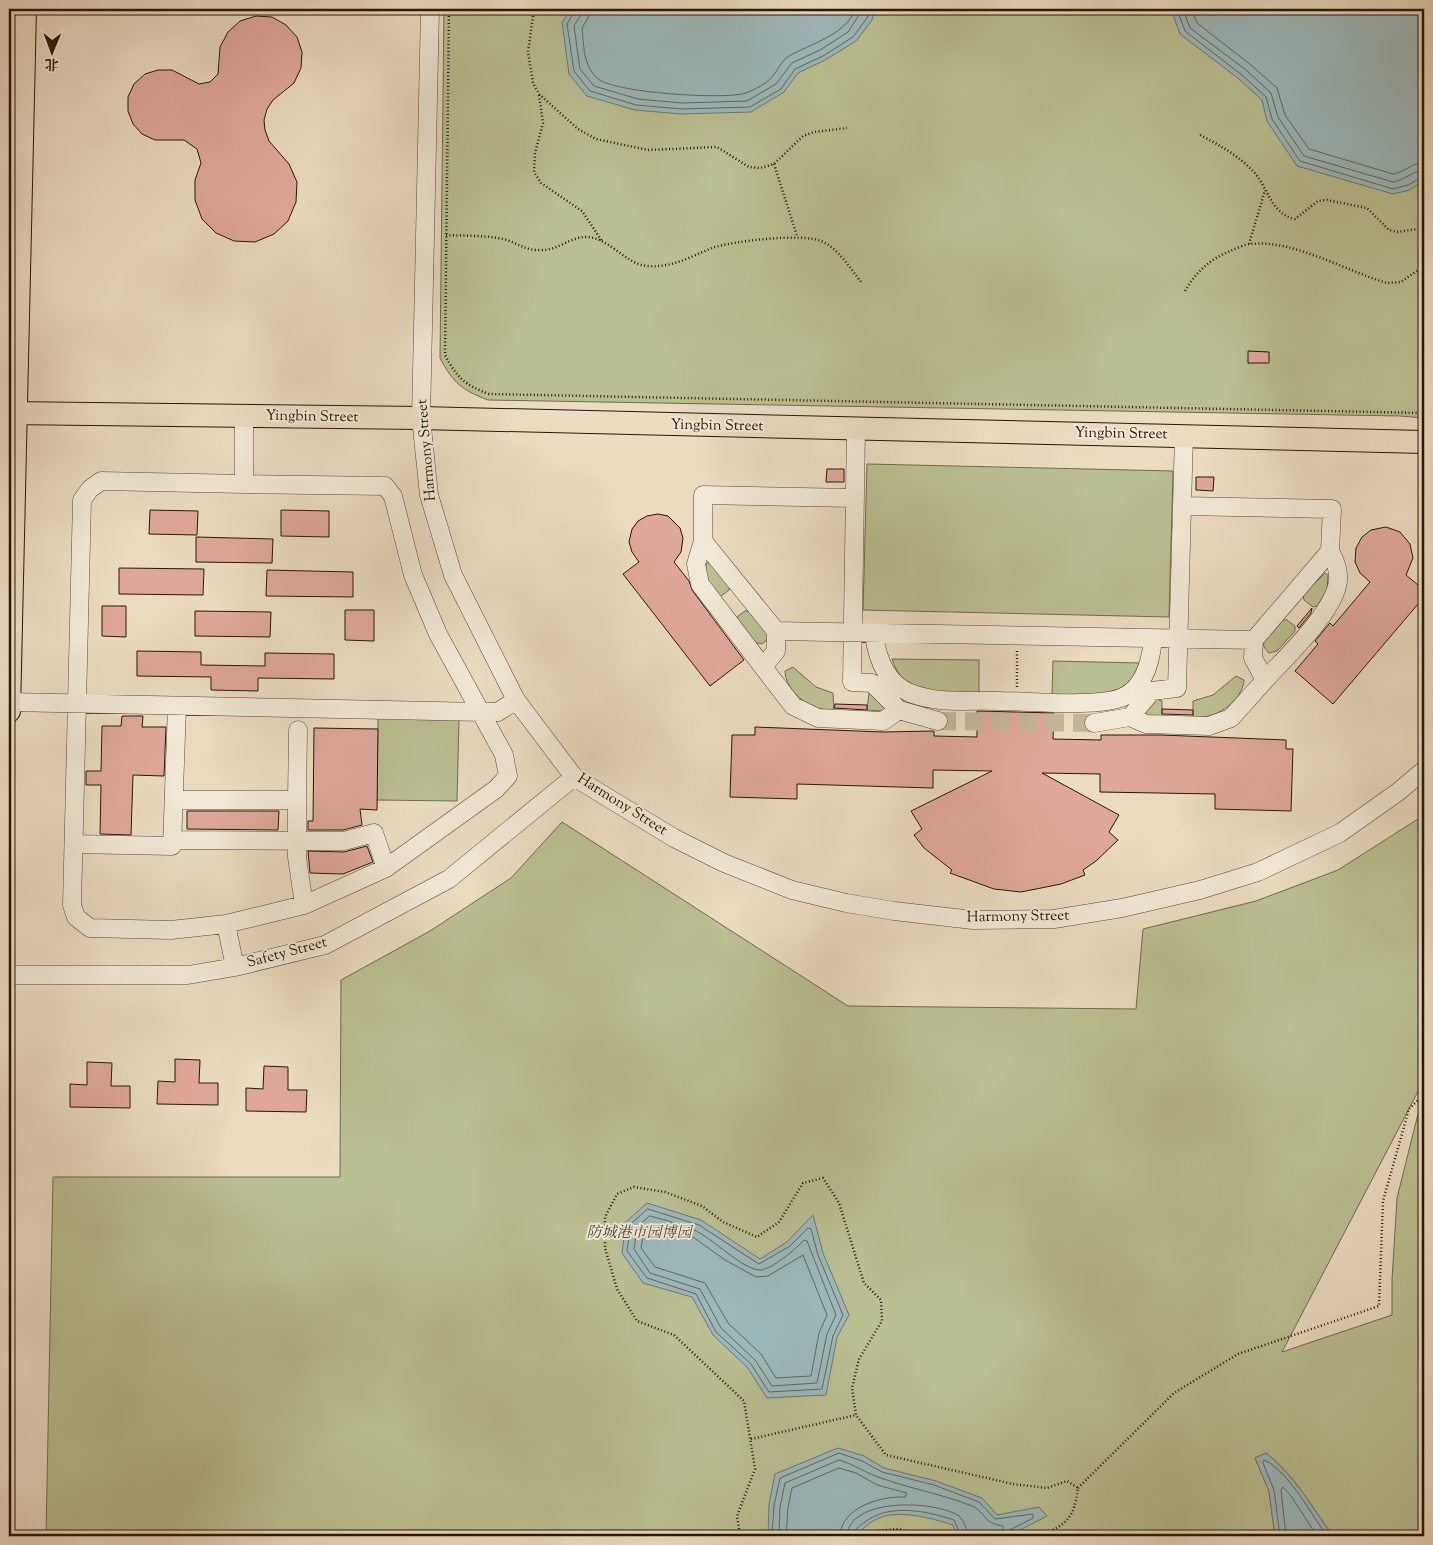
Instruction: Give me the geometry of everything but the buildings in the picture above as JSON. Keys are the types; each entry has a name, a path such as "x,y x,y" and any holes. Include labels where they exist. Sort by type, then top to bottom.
{"main road":[{"path":"9,711 15,145 19,17"},
{"name":"Yingbin Street","path":"12,413 421,418 1424,442"}],"street":[{"name":"Harmony Street","path":"430,9 421,418 429,496 453,575 516,700 574,777 674,838 724,863 792,890 846,903 894,911 982,920 1054,919 1122,908 1200,890 1258,872 1340,833 1398,792 1424,770"},
{"path":"244,416 244,484"},
{"path":"856,429 852,682 872,684 899,710 938,721"},
{"path":"1130,717 1152,692 1177,688 1184,435"},
{"path":"101,481 244,484 385,486 393,496 413,575 438,634 483,712 504,755 508,776 496,789 386,868 304,904 226,924 171,930 90,928 76,917 72,904 82,500 90,489 101,481"},
{"path":"854,498 703,495 703,541 696,564 700,584 793,706 818,718 883,721 899,710"},
{"path":"1094,723 1130,717 1146,724 1208,726 1231,718 1328,610 1338,582 1337,566 1330,551 1332,509 1182,506"},
{"path":"703,541 776,631 776,651 763,666"},
{"path":"1265,680 1253,658 1254,640 1330,551"},
{"path":"776,631 1017,636 1152,647 1178,639 1254,640"},
{"path":"874,634 876,653 888,677 909,692 939,700 1094,702 1122,697 1136,687 1152,647"},
{"path":"9,702 77,705 498,712 516,700"},
{"path":"74,844 172,846 177,707"},
{"path":"298,730 297,857 304,904"},
{"name":"Safety Street","path":"9,976 188,975 235,967 325,945 449,879 574,777"},
{"path":"174,800 297,800"},
{"path":"172,840 344,841 374,833 386,868"},
{"path":"226,924 235,967"}],"path":[{"path":"449,9 444,356 454,373 470,387 489,394 1424,413"},
{"path":"534,9 528,52 533,83 539,94 578,130 596,139 648,150 717,147 749,167 760,168 774,164 803,136 814,132 847,128"},
{"path":"539,94 543,123 535,152 534,172 541,183 582,211 602,242"},
{"path":"1200,135 1234,154 1253,170 1266,189 1276,209 1286,217 1295,219 1318,201 1327,200 1367,208 1389,230 1397,232 1424,228"},
{"path":"774,164 797,237"},
{"path":"1250,244 1266,189"},
{"path":"446,235 485,236 506,240 525,250 545,250 586,237 602,242 623,256 645,266 670,266 714,248 797,237 821,241 842,257 861,282"},
{"path":"1185,291 1195,275 1211,260 1250,244 1273,243 1290,247 1386,283 1401,282 1424,266"},
{"path":"1016,701 1017,636"},
{"path":"1040,1536 1064,1525 1076,1507 1078,1488 1174,1393 1238,1354 1379,1306 1383,1200 1409,1109 1424,1094"},
{"path":"740,1536 737,1516 755,1469 744,1401 674,1335 637,1321 617,1289 604,1248 605,1217 617,1194 634,1187 665,1192 702,1206 723,1222 757,1237 780,1222 803,1183 823,1178 839,1203 864,1283 881,1300 882,1321 858,1359 852,1388 856,1415 886,1455 1013,1484 1047,1488 1067,1480 1078,1488"},
{"path":"751,1439 856,1415"},
{"path":"870,1536 875,1532 898,1529 928,1536"}],"green space":[{"path":"444,9 1424,9 1424,418 1400,416 488,400 459,385 449,374 440,358"},
{"path":"867,464 1173,471 1169,617 863,610"},
{"path":"710,562 730,585 729,590 720,597 706,579 706,564"},
{"path":"1325,573 1328,575 1327,590 1317,606 1313,607 1304,600 1303,595"},
{"path":"745,611 753,611 768,630 768,639 762,644 754,642 737,621 738,616"},
{"path":"1280,620 1287,620 1295,626 1295,631 1277,651 1269,653 1264,647 1263,639"},
{"path":"892,659 979,660 979,693 939,693 916,688 906,682 898,672"},
{"path":"1053,661 1140,663 1133,676 1125,685 1115,691 1091,696 1078,696 1052,695"},
{"path":"793,667 816,687 833,693 834,709 826,710 810,705 795,694 786,679 785,671"},
{"path":"1236,676 1244,680 1242,688 1233,702 1218,713 1201,717 1193,716 1193,701 1213,695"},
{"path":"869,693 874,693 885,709 882,711 867,710"},
{"path":"1156,699 1162,701 1162,716 1147,717 1144,714 1145,710"},
{"path":"378,718 459,719 457,801 377,800"},
{"name":"防城港市园博园","path":"1421,817 1424,819 1424,1080 1282,1352 1392,1315 1397,1198 1418,1114 1424,1109 1424,1536 1328,1536 1328,1529 1300,1488 1266,1453 1255,1458 1269,1491 1275,1536 46,1536 53,1177 340,1177 341,980 430,931 511,878 562,822 848,1006 1136,1009 1143,929 1256,901 1338,870"}],"water":[{"path":"572,9 875,9 872,20 856,41 825,60 798,73 784,92 751,112 681,114 635,110 587,96 569,74 562,22"},
{"path":"1171,9 1424,9 1423,181 1410,190 1393,194 1297,166 1267,121 1262,100 1239,79 1180,34"},
{"path":"647,1203 701,1220 760,1259 787,1242 813,1215 823,1253 849,1315 837,1337 826,1395 767,1398 747,1367 713,1335 692,1297 643,1283 622,1253 626,1222"},
{"path":"838,1448 864,1456 884,1468 936,1481 982,1498 997,1515 1039,1507 1047,1516 1009,1536 957,1536 953,1525 924,1517 903,1514 883,1516 859,1532 858,1536 768,1536 769,1505 775,1474"},
{"path":"1266,1453 1300,1488 1328,1529 1328,1536 1275,1536 1269,1491 1255,1458"}],"tunnel":[{"path":"938,721 1094,723"}]}
